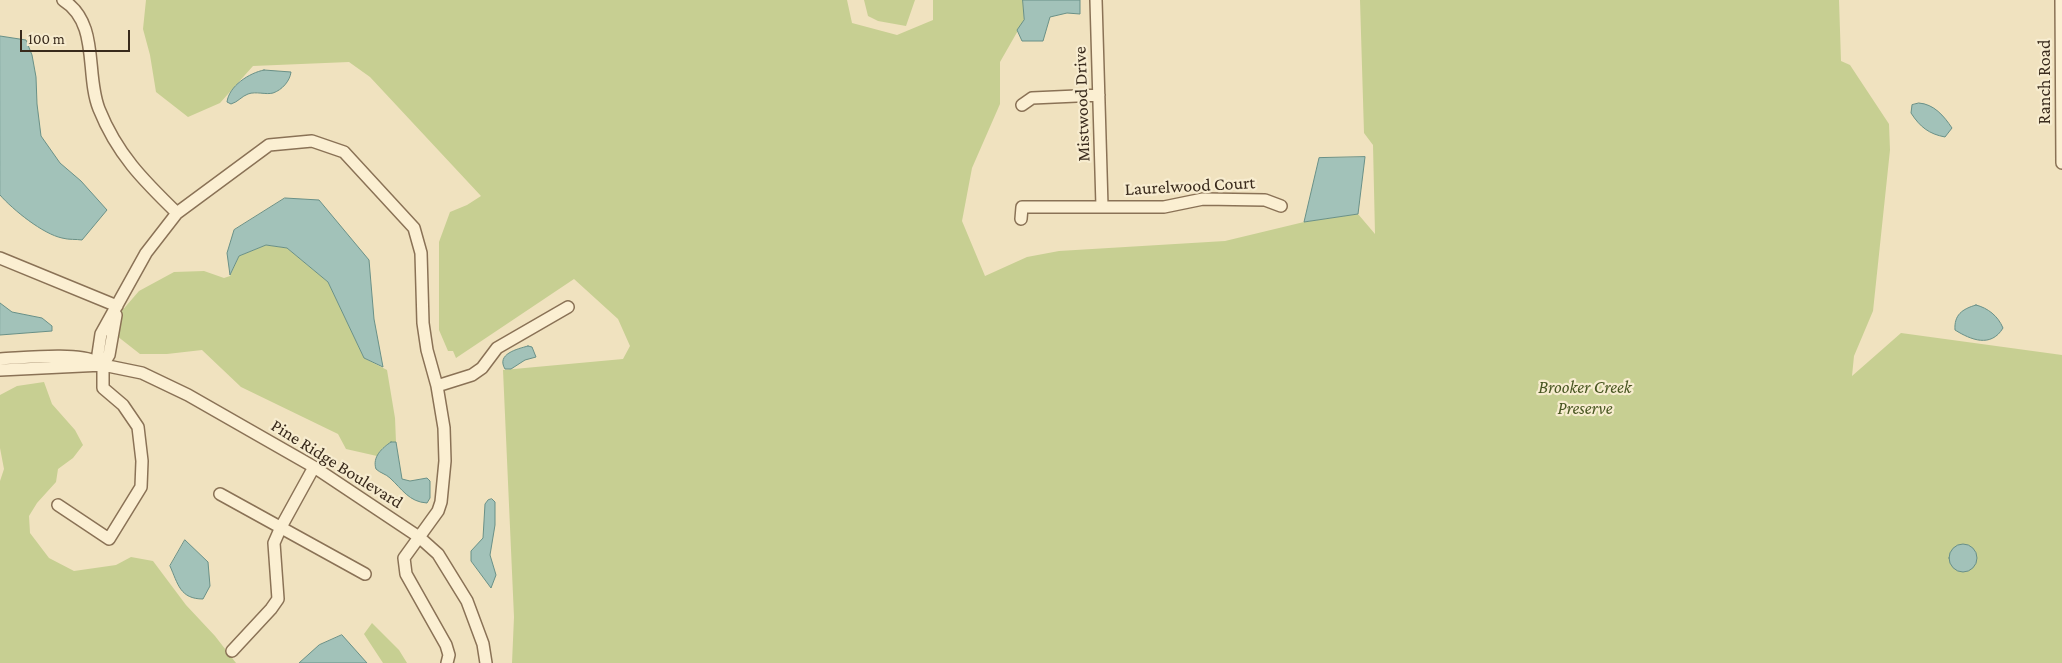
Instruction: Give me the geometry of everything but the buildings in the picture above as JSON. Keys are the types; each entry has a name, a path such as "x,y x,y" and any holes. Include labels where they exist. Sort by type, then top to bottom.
{"street":[{"path":"63,0 72,5 83,21 89,44 92,78 98,108 116,144 141,178 177,213"},
{"name":"Mistwood Drive","path":"1096,0 1102,206"},
{"name":"Ranch Road","path":"2061,0 2062,163"},
{"path":"1022,105 1032,98 1099,95"},
{"path":"58,505 109,539 141,487 142,461 138,426 123,405 103,388 103,365 98,354 101,334 146,253 177,213 269,145 312,141 344,152 414,228 420,253 423,322 427,350 437,386 444,428 444,461 441,502 438,511 404,558 406,574 446,645 449,655 447,663"},
{"name":"Laurelwood Court","path":"1021,219 1022,207 1164,207 1204,199 1265,200 1281,206"},
{"path":"0,258 117,306"},
{"path":"437,386 472,375 482,368 497,348 568,306"},
{"name":"Pine Ridge Boulevard","path":"0,358 76,357 92,359 103,365"},
{"name":"Pine Ridge Boulevard","path":"0,370 103,365 142,373 188,395 314,467 419,537 438,554 467,601 483,644 486,663"},
{"path":"232,650 278,599 274,543 314,467"},
{"path":"220,494 365,574"}],"green space":[{"name":"Brooker Creek Preserve","path":"146,0 847,0 852,23 897,35 933,20 933,0 1023,0 1024,20 1000,62 1000,104 972,168 962,221 985,276 1027,257 1059,251 1225,241 1304,222 1358,214 1375,234 1373,145 1364,133 1360,0 1839,0 1841,61 1850,65 1889,124 1890,150 1873,311 1854,356 1852,376 1901,333 2062,355 2062,663 512,663 514,617 503,370 623,359 630,346 618,319 574,279 456,358 453,351 448,351 439,330 439,242 450,212 467,205 481,196 370,77 349,62 253,66 220,103 188,117 156,92 150,55 143,29"},
{"path":"864,0 915,0 906,26 878,21 868,16"},
{"path":"266,245 287,248 328,282 364,358 387,370 395,418 396,442 385,446 377,456 346,449 338,434 241,387 202,350 167,354 140,354 117,336 120,313 139,291 174,272 204,271 224,278 230,276 239,256"},
{"path":"44,382 52,404 75,430 83,445 73,458 58,469 56,482 37,503 29,516 30,533 49,558 74,571 116,565 131,557 153,561 186,605 215,636 236,663 0,663 0,481 4,469 0,448 0,395 17,386"},
{"path":"372,623 399,650 407,663 383,663 364,634"}],"water":[{"path":"1023,0 1080,0 1080,14 1067,13 1050,17 1043,41 1022,41 1017,30 1024,20"},
{"path":"0,36 26,40 32,55 36,77 41,136 60,163 81,181 107,210 82,240 65,239 46,232 20,214 0,195"},
{"path":"264,70 291,72 287,82 276,92 251,93 231,104 227,102 232,91 241,81 252,74"},
{"path":"1919,103 1934,108 1946,119 1952,128 1945,137 1930,132 1914,118 1911,113 1912,105"},
{"path":"1365,157 1358,214 1304,222 1319,158"},
{"path":"285,198 319,200 369,260 374,319 383,367 364,358 328,282 287,248 266,245 239,256 230,275 227,253 234,230"},
{"path":"0,303 12,312 42,318 52,326 52,331 0,335"},
{"path":"1976,305 1992,313 2001,324 2003,328 1993,338 1987,340 1974,339 1955,330 1956,320 1960,313"},
{"path":"528,346 532,347 536,357 525,360 511,369 505,369 503,359 505,356"},
{"path":"391,442 396,442 402,479 410,481 427,478 430,481 430,498 427,503 411,498 376,469 375,461 377,457 381,450"},
{"path":"492,499 495,502 495,525 490,555 496,575 491,588 471,561 471,551 483,538 485,504 488,500"},
{"path":"185,540 208,562 210,586 203,599 189,596 181,589 170,566"},
{"path":"1963,544 1973,548 1977,558 1973,568 1963,572 1953,568 1949,558 1953,548"},
{"path":"342,635 367,663 299,663 319,645"}]}
